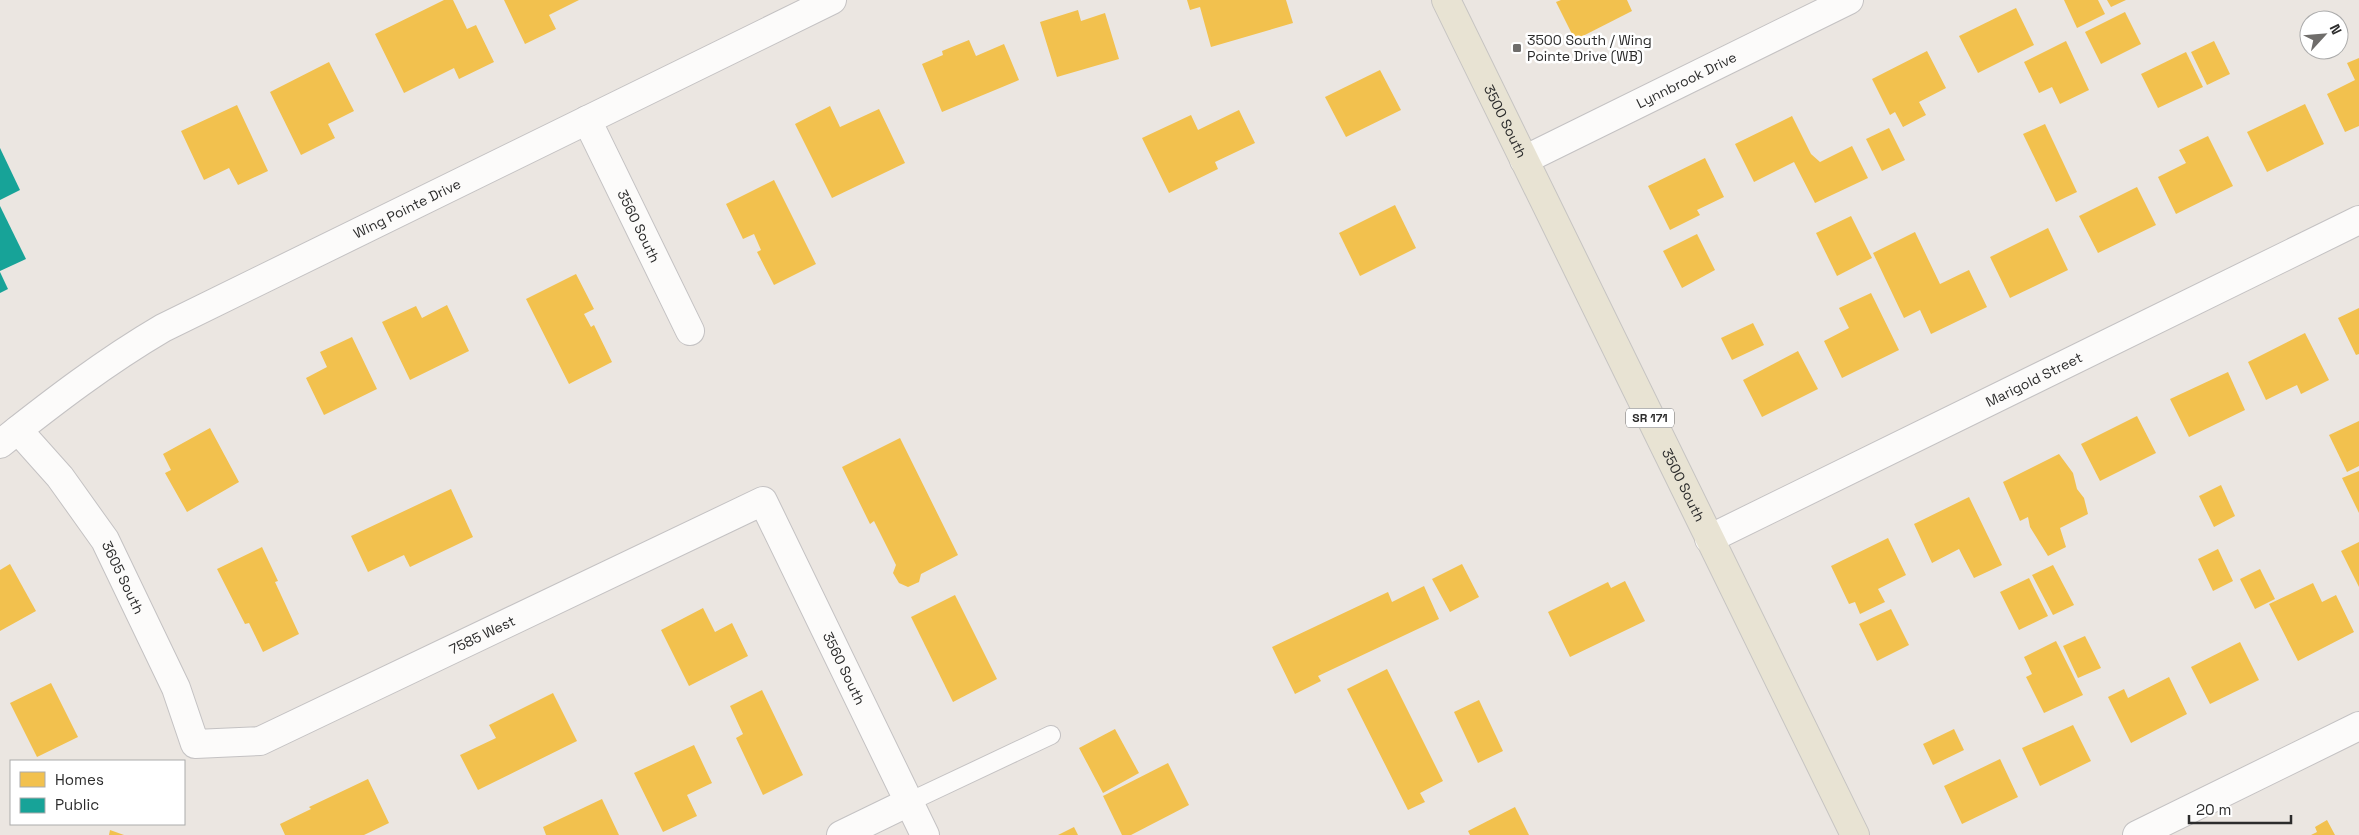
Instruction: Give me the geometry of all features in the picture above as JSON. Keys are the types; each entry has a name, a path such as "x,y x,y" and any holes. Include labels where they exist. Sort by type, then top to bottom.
{"main road":[{"name":"3500 South","path":"1446,0 1855,835"}],"street":[{"name":"Wing Pointe Drive","path":"9,437 76,384 126,350 163,328 832,0"},
{"name":"Lynnbrook Drive","path":"1524,160 1849,0"},
{"name":"3560 South","path":"587,120 690,330"},
{"name":"Marigold Street","path":"1709,539 2359,220"},
{"name":"3605 South","path":"9,437 60,477 104,540 176,688 195,744"},
{"name":"3560 South","path":"763,501 925,835"},
{"name":"7585 West","path":"195,744 260,741 763,501"},
{"path":"2137,835 2359,726"},
{"path":"841,835 909,802"}],"lane":[{"path":"909,802 1050,735"}],"building: Homes":[{"path":"444,0 453,0 467,29 476,25 494,62 459,79 454,68 404,93 375,34"},
{"path":"504,0 579,0 549,15 556,29 525,44"},
{"path":"1187,0 1286,0 1293,23 1211,47 1200,7 1190,10"},
{"path":"1561,0 1627,0 1632,11 1575,40 1556,2"},
{"path":"2064,0 2098,0 2105,14 2077,28"},
{"path":"2107,0 2126,0 2111,7"},
{"path":"2016,8 2034,45 1978,73 1959,36"},
{"path":"1078,10 1081,21 1105,13 1119,59 1057,77 1040,22"},
{"path":"2125,12 2141,44 2101,64 2085,32"},
{"path":"969,40 976,56 1004,44 1019,80 942,112 922,64 943,55 942,51"},
{"path":"2066,41 2089,90 2060,104 2052,87 2039,93 2024,62"},
{"path":"2214,41 2230,74 2207,85 2191,52"},
{"path":"1927,51 1946,88 1919,102 1926,115 1903,127 1895,112 1890,115 1872,79"},
{"path":"2186,52 2203,87 2158,108 2141,74"},
{"path":"2359,58 2359,126 2345,132 2327,94 2355,80 2347,63"},
{"path":"329,62 354,111 328,124 335,138 301,155 270,92"},
{"path":"1380,70 1401,110 1346,137 1325,97"},
{"path":"2305,104 2324,144 2267,172 2247,132"},
{"path":"237,105 268,171 238,185 229,168 204,180 181,131"},
{"path":"830,106 840,127 879,109 905,163 832,198 795,124"},
{"path":"1239,110 1255,143 1215,162 1218,169 1169,193 1142,138 1191,115 1198,130"},
{"path":"1792,116 1811,154 1820,162 1852,146 1868,178 1815,203 1794,162 1754,182 1735,144"},
{"path":"2045,124 2077,192 2056,202 2023,134"},
{"path":"1889,128 1905,160 1882,171 1866,139"},
{"path":"2208,136 2233,186 2176,214 2158,177 2186,163 2179,150"},
{"path":"1705,158 1724,197 1697,210 1700,215 1670,230 1648,186"},
{"path":"774,180 816,264 774,285 757,252 761,250 754,234 743,239 726,204"},
{"path":"2137,187 2156,225 2098,253 2079,216"},
{"path":"1395,205 1416,248 1360,276 1339,233"},
{"path":"1851,216 1872,258 1837,276 1816,233"},
{"path":"2048,228 2068,270 2010,298 1990,257"},
{"path":"1915,232 1940,284 1969,270 1987,307 1931,334 1920,310 1904,318 1873,253"},
{"path":"1697,234 1715,270 1682,288 1663,251"},
{"path":"576,274 594,309 584,314 591,327 594,325 612,362 569,384 526,299"},
{"path":"1871,293 1899,350 1842,378 1824,341 1849,328 1839,308"},
{"path":"447,305 469,351 410,380 382,322 416,306 422,318"},
{"path":"2359,308 2359,354 2356,355 2338,318"},
{"path":"1753,323 1764,345 1732,360 1721,338"},
{"path":"2305,333 2329,380 2301,394 2297,385 2266,400 2248,362"},
{"path":"352,337 377,389 324,415 306,378 327,367 320,352"},
{"path":"1798,351 1818,389 1762,417 1743,380"},
{"path":"2228,372 2245,410 2189,437 2170,399"},
{"path":"2137,416 2156,453 2100,481 2081,444"},
{"path":"2359,421 2359,466 2347,472 2329,435"},
{"path":"210,428 239,482 187,512 165,473 171,470 163,454"},
{"path":"900,438 958,555 921,574 919,582 908,587 899,583 893,573 896,565 874,521 870,524 842,467"},
{"path":"2059,454 2073,473 2077,489 2084,498 2088,514 2060,528 2066,547 2048,556 2030,527 2028,517 2020,521 2003,482"},
{"path":"2359,471 2359,513 2342,478"},
{"path":"2221,485 2235,516 2214,527 2199,496"},
{"path":"451,489 473,537 410,567 404,555 368,572 351,536"},
{"path":"1969,497 2002,565 1974,578 1959,549 1932,563 1914,524"},
{"path":"1888,538 1906,575 1878,589 1885,602 1860,614 1855,602 1849,604 1831,566"},
{"path":"2359,542 2359,587 2341,551"},
{"path":"262,547 278,581 275,582 299,634 263,652 249,623 245,624 217,569"},
{"path":"2218,549 2233,581 2213,591 2198,559"},
{"path":"10,564 36,611 0,631 0,570"},
{"path":"1462,564 1479,597 1450,612 1432,579"},
{"path":"2053,565 2074,605 2053,615 2032,575"},
{"path":"2260,569 2275,599 2255,609 2240,579"},
{"path":"2029,578 2048,616 2019,630 2000,592"},
{"path":"1625,581 1645,621 1570,657 1548,612 1608,582 1611,588"},
{"path":"2313,583 2322,602 2336,595 2354,632 2298,661 2269,604"},
{"path":"1424,586 1439,619 1318,676 1321,681 1295,694 1272,647 1388,592 1392,602"},
{"path":"955,595 997,679 953,702 911,617"},
{"path":"703,608 715,632 732,623 748,656 689,686 661,630"},
{"path":"1891,609 1909,645 1877,661 1859,624"},
{"path":"2085,636 2101,668 2078,678 2063,646"},
{"path":"2056,641 2083,695 2044,713 2026,677 2032,674 2024,657"},
{"path":"2240,642 2259,680 2210,704 2191,667"},
{"path":"1387,669 1443,781 1420,793 1425,802 1408,810 1347,689"},
{"path":"2169,677 2187,714 2131,743 2108,697 2124,689 2128,698"},
{"path":"51,683 78,737 37,757 10,703"},
{"path":"762,690 803,775 763,795 736,738 743,734 730,706"},
{"path":"553,693 577,741 478,790 460,755 496,738 489,725"},
{"path":"1479,700 1503,751 1478,763 1454,712"},
{"path":"2073,725 2091,761 2040,786 2022,748"},
{"path":"1115,729 1139,773 1103,793 1079,748"},
{"path":"1954,729 1964,750 1933,765 1923,744"},
{"path":"694,745 712,783 687,795 697,816 663,832 634,773"},
{"path":"2000,759 2018,797 1962,824 1944,786"},
{"path":"1168,763 1189,805 1131,835 1122,835 1103,796"},
{"path":"368,779 389,823 364,835 285,835 280,824 311,809 309,807"},
{"path":"602,799 619,835 546,835 543,827"},
{"path":"1515,807 1529,835 1470,835 1468,831"},
{"path":"2327,820 2335,835 2311,835 2317,832 2315,827"},
{"path":"1074,827 1078,835 1058,835"},
{"path":"110,830 124,835 109,835"}],"building: Public":[{"path":"0,148 20,190 0,200"},
{"path":"0,206 26,259 0,271"},
{"path":"0,272 8,289 0,293"}],"place":[{"name":"3500 South / Wing Pointe Drive (WB)","path":"1517,48"}]}
